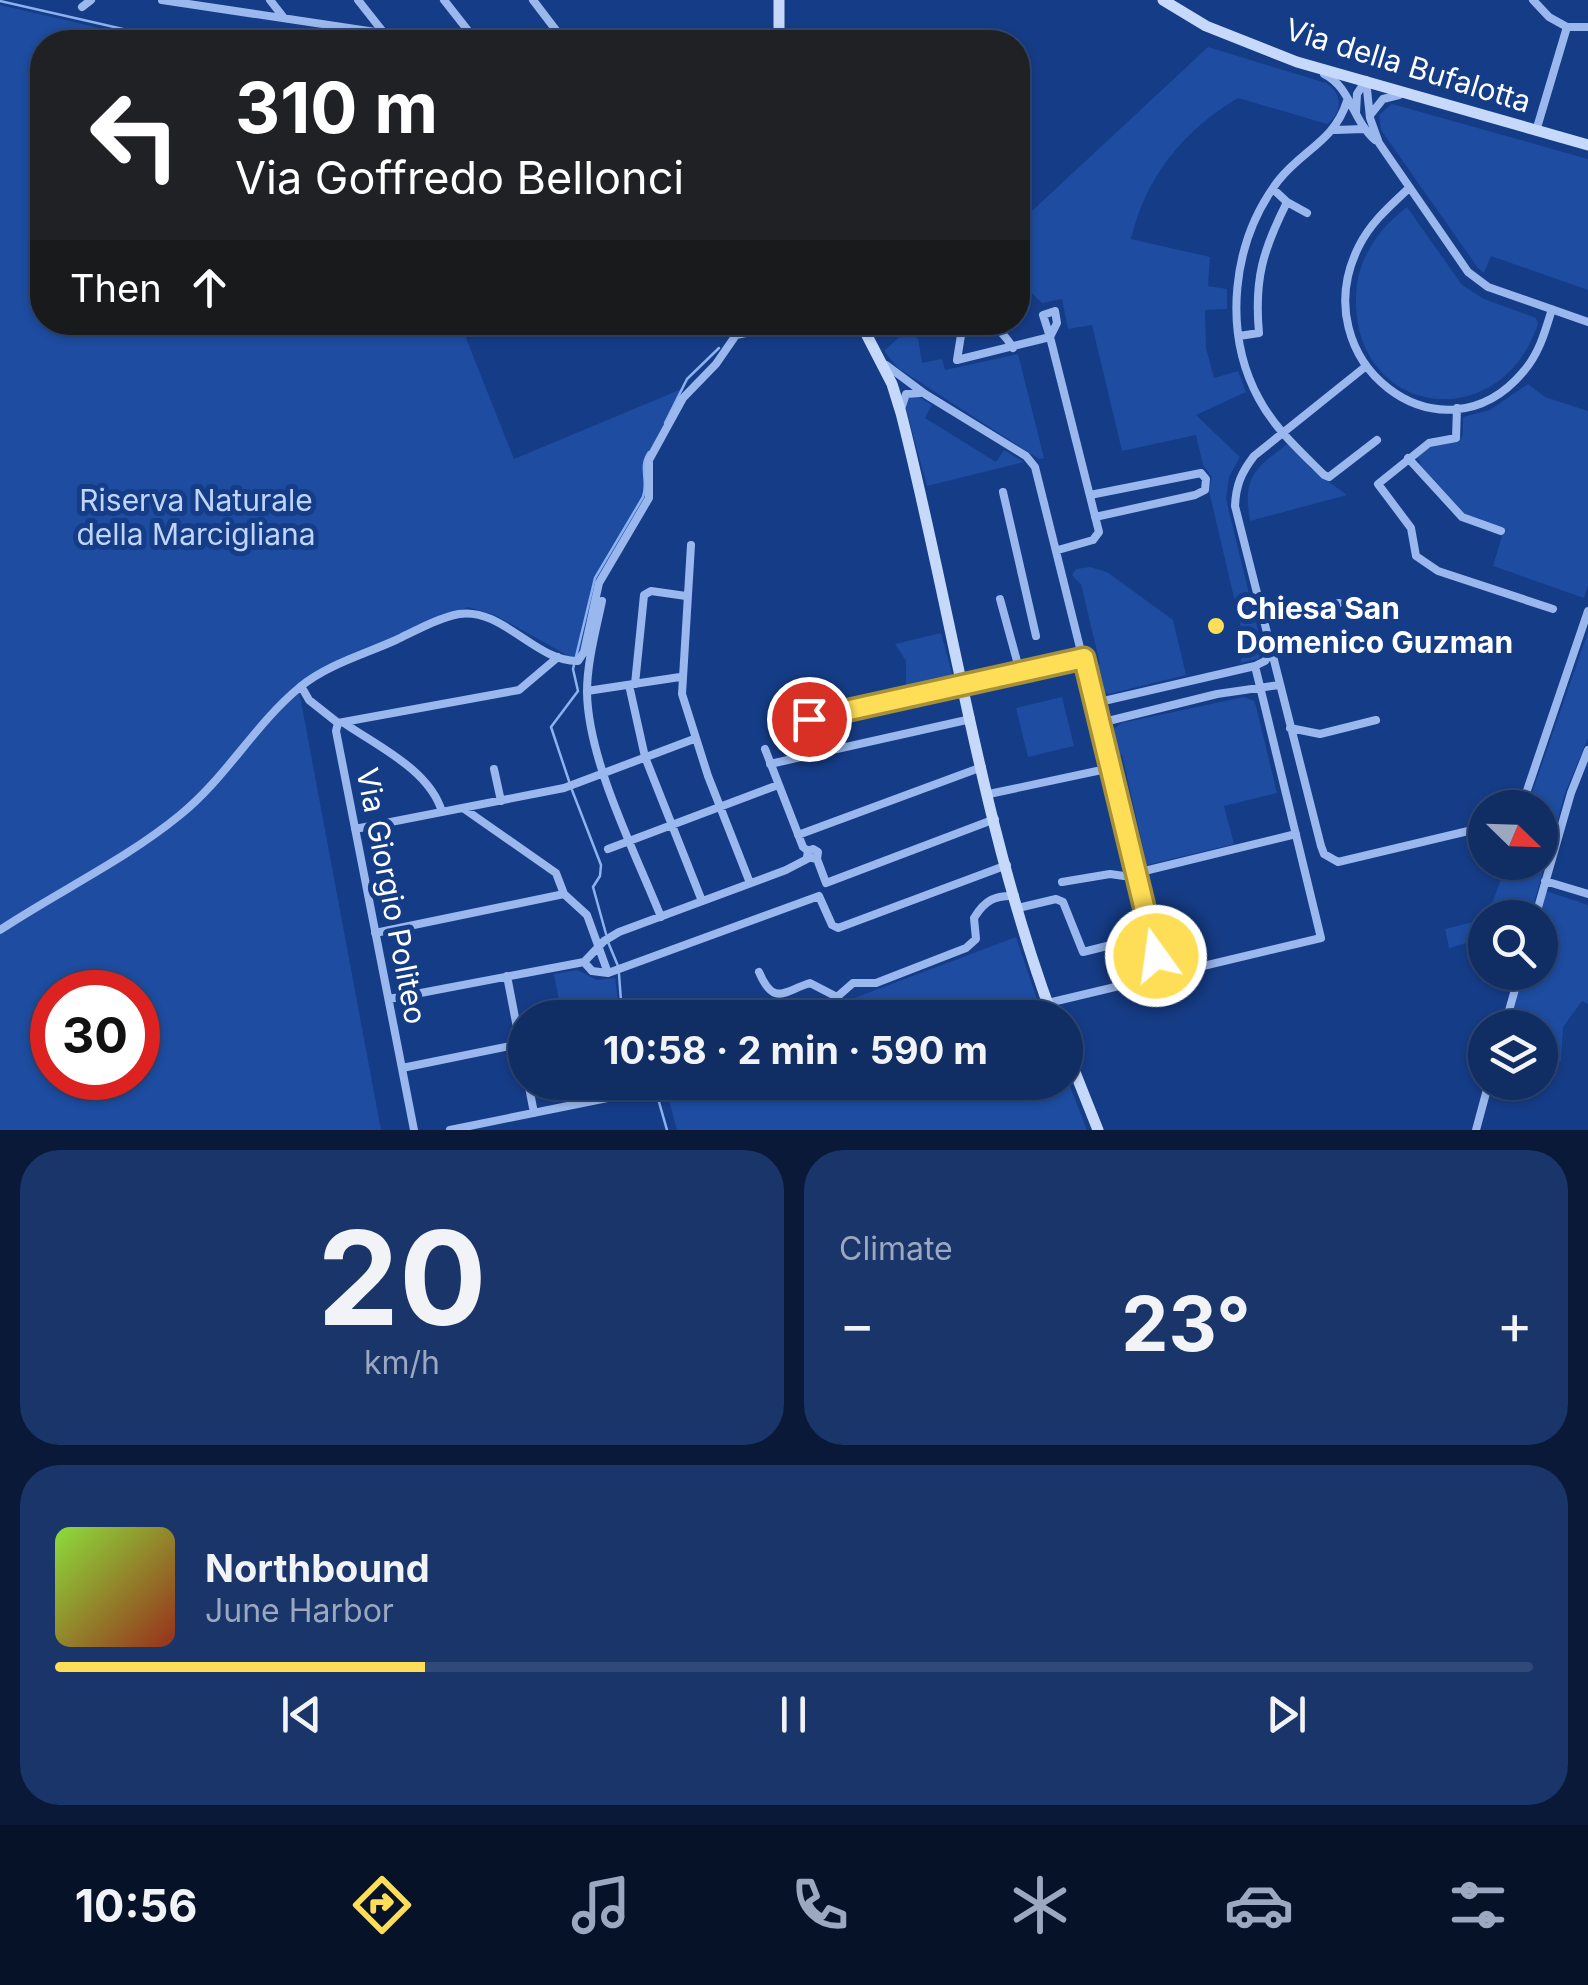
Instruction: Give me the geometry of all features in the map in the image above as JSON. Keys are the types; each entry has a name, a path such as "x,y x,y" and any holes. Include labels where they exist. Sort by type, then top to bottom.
{"street":[{"path":"82,7 91,0"},
{"path":"162,0 359,30"},
{"path":"270,0 284,18"},
{"path":"358,0 381,30"},
{"path":"444,0 468,30"},
{"path":"533,0 555,30"},
{"path":"779,0 779,30"},
{"name":"Via della Bufalotta","path":"1163,0 1206,26 1297,62 1588,145"},
{"path":"1533,0 1566,27 1588,26"},
{"path":"1536,131 1566,27"},
{"path":"1297,62 1337,81 1357,119 1476,280 1588,322"},
{"path":"1366,80 1370,118 1378,143"},
{"path":"1357,119 1356,100 1366,80"},
{"path":"1370,118 1376,106 1390,96 1434,100"},
{"path":"1347,101 1334,130 1295,162 1273,189 1253,227 1236,291 1239,336 1258,397 1282,434 1329,477 1377,440"},
{"path":"1334,130 1364,129"},
{"path":"1409,188 1371,226 1350,272 1347,325 1364,367 1381,384 1405,399 1429,407 1457,408 1490,398 1520,376 1537,352 1552,310"},
{"path":"1273,189 1307,213"},
{"path":"1239,336 1258,334 1258,275 1266,243 1287,202"},
{"path":"661,917 592,732 588,651 599,583 648,501 648,464 680,403 736,335"},
{"path":"867,335 892,384 900,413 995,819 1032,960 1047,1000"},
{"path":"960,335 958,360 1050,337 1099,532 1094,540 1058,550"},
{"path":"1006,335 1013,348"},
{"path":"879,359 924,394 1026,456 1035,467 1162,977"},
{"path":"1364,367 1254,456 1242,471 1234,506 1321,846 1330,858 1346,861 1468,831"},
{"path":"900,413 906,394 924,394"},
{"path":"1457,408 1456,438 1429,444 1378,484 1410,528 1416,556 1438,571 1553,608"},
{"path":"1408,458 1462,517 1502,530"},
{"path":"1090,496 1181,475 1200,474 1207,482 1195,496 1095,518"},
{"path":"1004,492 1036,636"},
{"path":"691,545 680,678 683,700 694,739 750,883"},
{"path":"686,596 650,590 644,595 632,684 645,758 702,901"},
{"path":"1000,599 1020,672"},
{"path":"0,930 184,813 301,686 342,664 459,614 482,617 558,657 576,662 588,651 602,601"},
{"path":"1260,609 1284,614 1339,603"},
{"path":"1527,790 1588,611"},
{"path":"1255,666 1271,652"},
{"path":"340,723 518,690 558,657"},
{"path":"809,719 1084,658"},
{"path":"1095,703 1255,666 1266,666 1276,672"},
{"path":"1057,1000 1321,938 1255,666"},
{"path":"1260,687 1276,672"},
{"path":"1210,677 1207,686 1213,696"},
{"path":"587,691 680,678"},
{"path":"1100,723 1279,685"},
{"path":"301,686 309,700 407,766 433,791 442,812"},
{"path":"1162,688 1170,695 1166,707"},
{"path":"770,764 971,718"},
{"path":"1290,728 1320,734 1376,720"},
{"name":"Via Giorgio Politeo","path":"340,723 336,731 414,1130"},
{"path":"355,829 564,788 694,739"},
{"path":"765,749 798,835 826,883"},
{"path":"1540,900 1570,793 1588,750"},
{"path":"798,835 982,767"},
{"path":"989,794 1111,768"},
{"path":"494,769 500,801"},
{"path":"608,849 778,784"},
{"path":"463,808 556,873 564,894 587,915 612,972"},
{"path":"584,962 592,971 612,972 819,896 826,883 995,819"},
{"path":"1062,882 1136,872 1296,834"},
{"path":"389,999 584,962 618,932 811,856"},
{"path":"819,896 832,924 840,928 1007,865"},
{"path":"1545,881 1588,894"},
{"path":"375,933 564,894"},
{"path":"759,972 768,988 778,994 790,994 810,983 836,996 853,983 876,983 966,948 976,939 974,918 995,896 1017,902 1063,902 1084,952 1152,935"},
{"path":"507,976 512,1000"},
{"path":"402,1068 508,1046"},
{"path":"1083,1092 1098,1130"},
{"path":"531,1100 534,1113"},
{"path":"450,1130 598,1100"},
{"path":"1476,1130 1484,1100"}],"green space":[{"name":"Riserva Naturale della Marcigliana","path":"0,5 108,30 30,30 30,335 465,335 514,459 684,388 653,449 648,492 597,581 580,653 572,658 495,615 468,607 298,685 381,1130 0,1130"},
{"path":"1208,47 1326,83 1336,92 1338,109 1327,124 1238,98 1218,111 1184,141 1157,175 1131,239 1210,257 1208,286 1227,289 1227,309 1205,310 1206,348 1214,378 1238,371 1246,392 1196,415 1240,457 1229,477 1226,499 1263,651 1258,659 1240,663 1246,649 1209,491 1212,477 1203,465 1196,435 1122,451 1092,325 1068,329 1062,299 1042,303 1030,292 1030,213"},
{"path":"1392,104 1588,159 1588,290 1491,256 1484,273 1478,268 1381,130 1379,115"},
{"path":"1407,207 1462,285 1484,299 1536,318 1538,324 1519,361 1493,385 1462,397 1431,398 1402,388 1377,367 1361,336 1356,296 1360,270 1378,235"},
{"path":"902,335 912,335 918,338 922,363 942,359 945,370 1018,354 1044,458 1039,459 898,368 884,351"},
{"path":"1528,384 1545,397 1588,411 1588,585 1584,598 1493,566 1502,536 1459,520 1415,468 1421,462 1413,455 1431,443 1459,442 1463,417 1490,410"},
{"path":"910,396 932,405 925,418 996,462 1004,450 1024,462 927,486 905,405"},
{"path":"1290,442 1311,469 1347,495 1250,521 1248,493 1254,474"},
{"path":"1090,567 1107,572 1173,620 1186,675 1109,694 1100,690 1094,666 1100,664 1081,584 1072,575 1076,569"},
{"path":"1588,632 1588,738 1558,818 1558,790 1533,790"},
{"path":"941,633 954,680 906,689 906,661 895,644"},
{"path":"1062,697 1074,746 1028,757 1016,708"},
{"path":"1244,697 1256,706 1277,793 1224,806 1234,844 1147,865 1122,755 1114,756 1110,731 1122,723"},
{"path":"1501,880 1540,880 1535,900 1493,900"},
{"path":"1546,891 1588,905 1588,1004 1582,1001 1563,1027 1558,1063 1558,1010 1513,1010 1519,990 1558,990 1558,900 1544,900"},
{"path":"1468,923 1468,943 1449,948 1445,929"},
{"path":"1016,937 1037,1000 849,1000"},
{"path":"577,970 597,980 615,978 618,1000 559,1000 554,974"},
{"path":"669,1100 1075,1100 1087,1130 677,1130"}],"waterway":[{"path":"0,1 127,30"},
{"path":"665,423 687,379 719,348"},
{"path":"569,781 551,727 578,691 573,669 595,578 643,497 644,463 649,452"},
{"path":"572,790 601,865 593,887 606,934"},
{"path":"608,942 618,966"},
{"path":"619,974 621,1000"},
{"path":"658,1100 667,1130"}],"place":[{"name":"Chiesa San Domenico Guzman","path":"1216,626"}],"route":[{"path":"809,719 1084,658 1156,956"}]}
